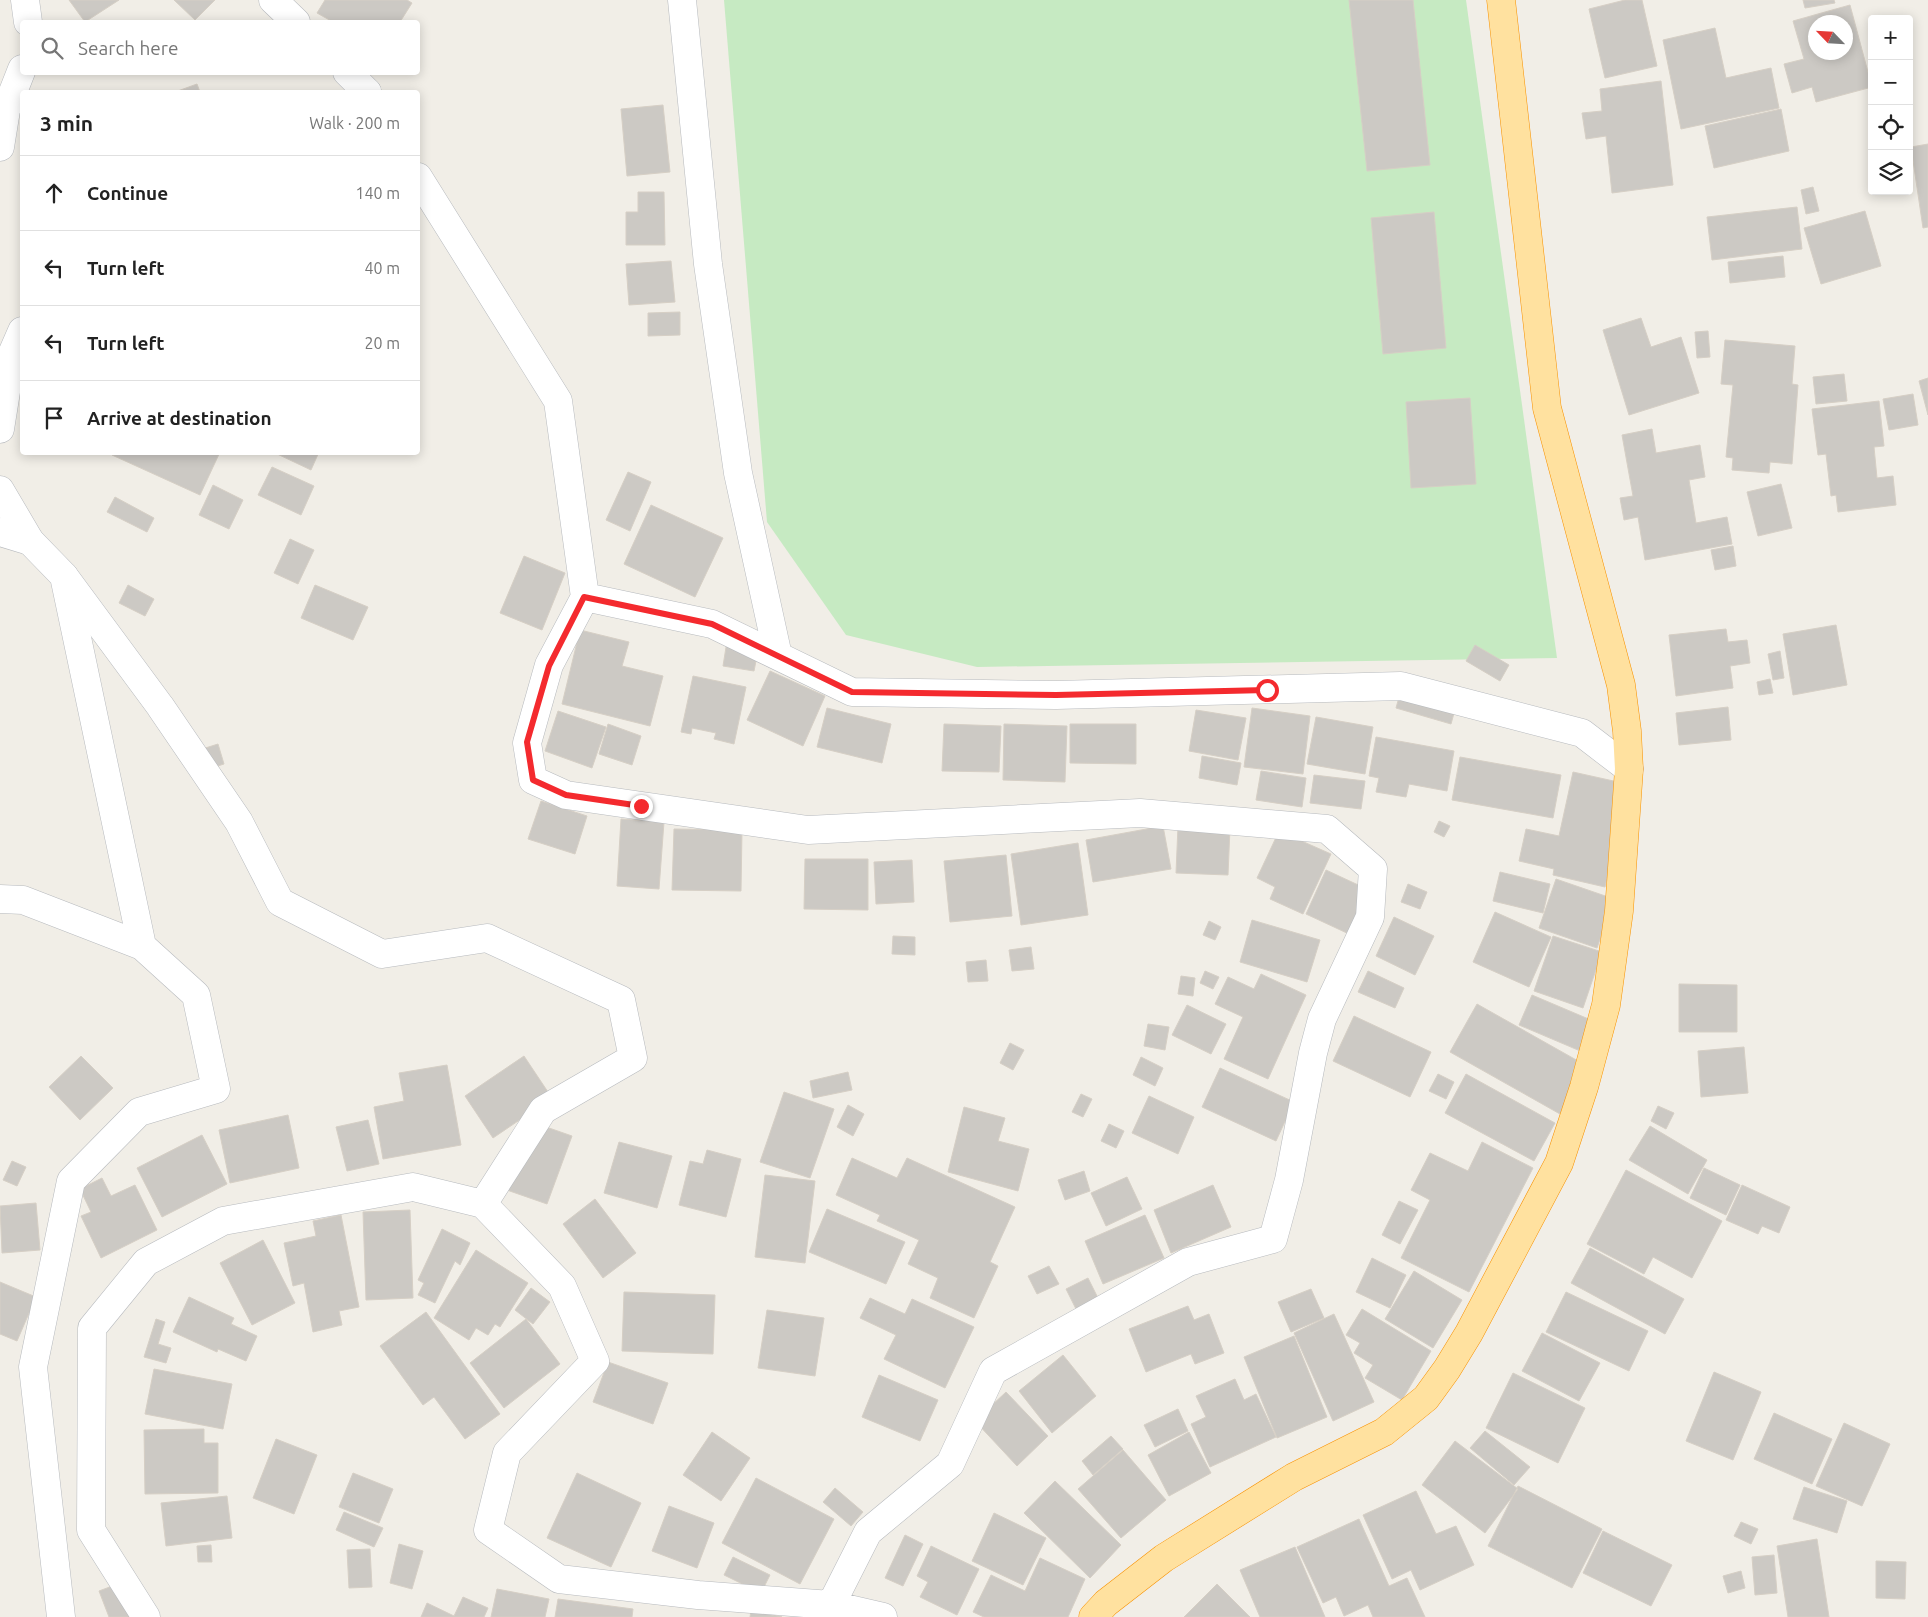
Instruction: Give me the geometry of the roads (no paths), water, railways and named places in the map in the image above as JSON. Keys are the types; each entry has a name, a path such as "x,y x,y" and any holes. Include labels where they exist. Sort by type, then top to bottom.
{"highway":[{"path":"1093,1617 1106,1602 1164,1558 1294,1477 1384,1432 1426,1398 1447,1369 1469,1333 1559,1163 1584,1087 1607,996 1619,911 1629,769 1627,731 1621,685 1547,408 1501,0"}],"street":[{"path":"25,0 28,20"},
{"path":"273,0 294,20"},
{"path":"682,0 708,264 738,473 778,656"},
{"path":"0,147 6,110 20,74"},
{"path":"350,75 365,90"},
{"path":"420,180 558,401 584,597 549,666 527,742 533,780 566,795 808,830 1140,812 1327,829 1373,870 1370,917 1322,1020 1313,1054 1289,1180 1273,1239 1188,1262 993,1371 950,1464 868,1532 831,1605"},
{"path":"0,429 12,354 20,336"},
{"path":"0,490 30,541 64,576 160,706 239,822 280,902 382,954 487,938 621,1000 633,1058 543,1110 484,1204"},
{"path":"0,532 30,541"},
{"path":"64,576 142,946"},
{"path":"584,597 712,624 852,692 1056,695 1401,686 1582,733 1629,769"},
{"path":"0,900 23,900 142,946 196,995 216,1089 139,1112 71,1182 33,1367 61,1617"},
{"path":"146,1617 91,1530 92,1328 146,1262 223,1222 413,1187 484,1204 562,1286 595,1361 507,1454 488,1530 559,1579 698,1595 831,1605 884,1617"}]}
